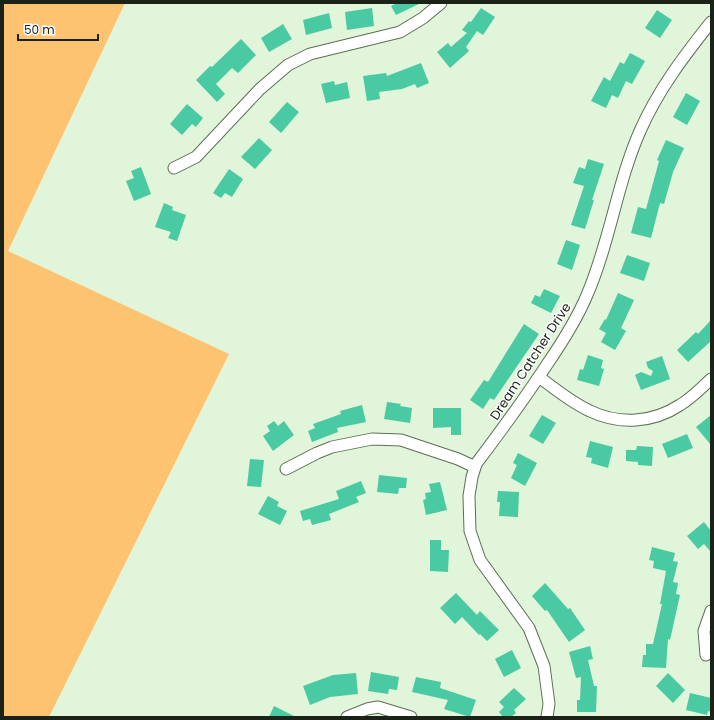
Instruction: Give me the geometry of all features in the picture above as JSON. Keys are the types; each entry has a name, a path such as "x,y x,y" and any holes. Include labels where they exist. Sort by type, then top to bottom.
{"street":[{"path":"174,168 196,157 260,89 288,64 310,54 400,32 424,18 441,3"},
{"name":"Dream Catcher Drive","path":"547,717 549,704 544,666 529,628 480,560 470,531 469,496 472,477 475,467 539,378 571,327 588,295 633,151 651,108 674,70 711,22"},
{"path":"539,378 589,411 609,418 626,420 648,419 674,408 690,398 711,379"},
{"path":"286,469 316,453 332,447 372,438 401,440 458,459 475,467"},
{"path":"706,654 704,632 711,611"},
{"path":"347,717 367,709 378,707 410,717"}],"shaded area":[{"path":"3,3 125,3 8,251 229,354 49,717 3,717"}],"building":[{"path":"397,3 421,3 396,15 391,6"},
{"path":"372,8 374,26 347,30 345,12"},
{"path":"481,8 495,17 483,35 477,31 466,47 469,51 450,68 437,52 448,43 451,47 467,33 462,30 469,21 471,22"},
{"path":"657,10 672,20 660,38 645,28"},
{"path":"329,13 332,28 306,35 303,20"},
{"path":"283,24 292,39 269,52 261,38"},
{"path":"241,39 256,55 238,73 232,68 216,84 225,94 217,102 196,80"},
{"path":"630,53 645,61 632,84 626,81 618,98 612,95 606,108 591,101 604,77 610,81 620,62 624,64"},
{"path":"421,63 429,83 417,88 415,84 402,89 379,92 380,99 367,101 363,76 386,73 387,76"},
{"path":"334,81 335,85 347,82 350,98 326,103 321,84"},
{"path":"686,93 700,101 687,125 673,117"},
{"path":"287,102 299,112 281,133 269,122"},
{"path":"187,104 203,118 196,127 192,124 182,135 170,124"},
{"path":"259,138 272,150 255,169 241,157"},
{"path":"666,140 684,148 673,172 664,204 660,203 651,238 631,233 638,207 646,209 659,161 657,160"},
{"path":"588,159 604,164 592,200 594,200 585,229 571,225 584,186 573,183 579,167 585,169"},
{"path":"141,167 151,194 134,201 126,181 134,178 131,171"},
{"path":"229,169 243,179 232,197 225,193 221,198 213,193"},
{"path":"164,203 173,207 172,210 186,215 177,241 168,238 171,232 155,227"},
{"path":"566,240 580,245 572,270 557,264"},
{"path":"627,255 650,263 644,281 620,273"},
{"path":"544,289 560,296 551,313 531,303 535,295 540,297"},
{"path":"618,293 634,300 621,328 626,331 615,350 601,342 606,333 599,329 605,319 606,320"},
{"path":"711,320 711,341 688,362 677,350 696,332 698,334"},
{"path":"524,324 539,334 494,400 490,398 483,409 470,400 484,380 488,382"},
{"path":"588,355 603,360 601,368 604,369 599,386 577,380 580,369 583,370"},
{"path":"662,356 670,379 641,390 635,375 641,372 651,376 653,371 648,368 646,362"},
{"path":"387,402 401,404 400,406 412,408 410,423 384,419"},
{"path":"362,405 366,422 337,428 338,432 312,442 308,431 315,428 313,424 341,414 340,411"},
{"path":"433,408 461,408 461,435 451,435 451,427 433,428"},
{"path":"542,415 556,423 543,444 529,436"},
{"path":"711,415 711,445 696,427"},
{"path":"274,421 278,426 284,421 294,435 273,451 263,436 270,431 267,426"},
{"path":"687,434 693,448 668,458 662,444"},
{"path":"590,441 613,447 608,468 591,463 592,458 586,457"},
{"path":"637,446 653,447 652,466 638,465 638,462 626,461 626,450 636,450"},
{"path":"518,453 537,463 525,486 511,478 517,465 513,463"},
{"path":"250,459 264,460 261,487 247,486"},
{"path":"379,475 407,478 406,488 399,488 398,494 377,492"},
{"path":"361,481 366,493 356,497 359,502 329,514 331,520 312,525 310,519 303,521 300,511 339,499 336,491"},
{"path":"440,482 447,510 426,515 423,500 426,499 425,493 431,492 429,484"},
{"path":"498,491 519,492 518,517 499,516 500,502 497,502"},
{"path":"268,496 279,502 277,506 287,511 280,525 258,514"},
{"path":"704,522 711,531 711,552 704,544 698,549 687,536"},
{"path":"430,540 441,540 441,550 449,550 448,572 430,571"},
{"path":"652,547 675,553 673,561 678,562 673,582 678,583 676,594 680,595 670,640 668,639 666,668 642,667 643,655 646,655 646,644 653,644 662,604 660,604 666,571 653,568 654,561 649,560"},
{"path":"545,583 568,609 570,608 585,630 569,642 547,610 545,611 532,596"},
{"path":"456,593 477,615 480,611 499,630 487,641 480,634 479,635 462,617 455,624 440,608"},
{"path":"590,646 593,659 588,660 594,686 597,686 596,712 577,712 577,700 580,700 581,677 576,678 569,652"},
{"path":"512,650 521,668 504,677 495,659"},
{"path":"371,672 399,677 397,690 389,689 388,694 368,691"},
{"path":"356,673 358,694 330,697 310,705 303,686 333,675"},
{"path":"668,673 685,690 673,703 656,686"},
{"path":"416,677 441,682 440,688 476,700 470,717 444,709 448,700 412,692"},
{"path":"514,688 526,699 514,710 516,713 511,717 503,717 499,712 504,707 499,702"},
{"path":"690,693 711,698 711,712 708,711 707,715 686,710"},
{"path":"274,706 296,717 269,717"}]}
